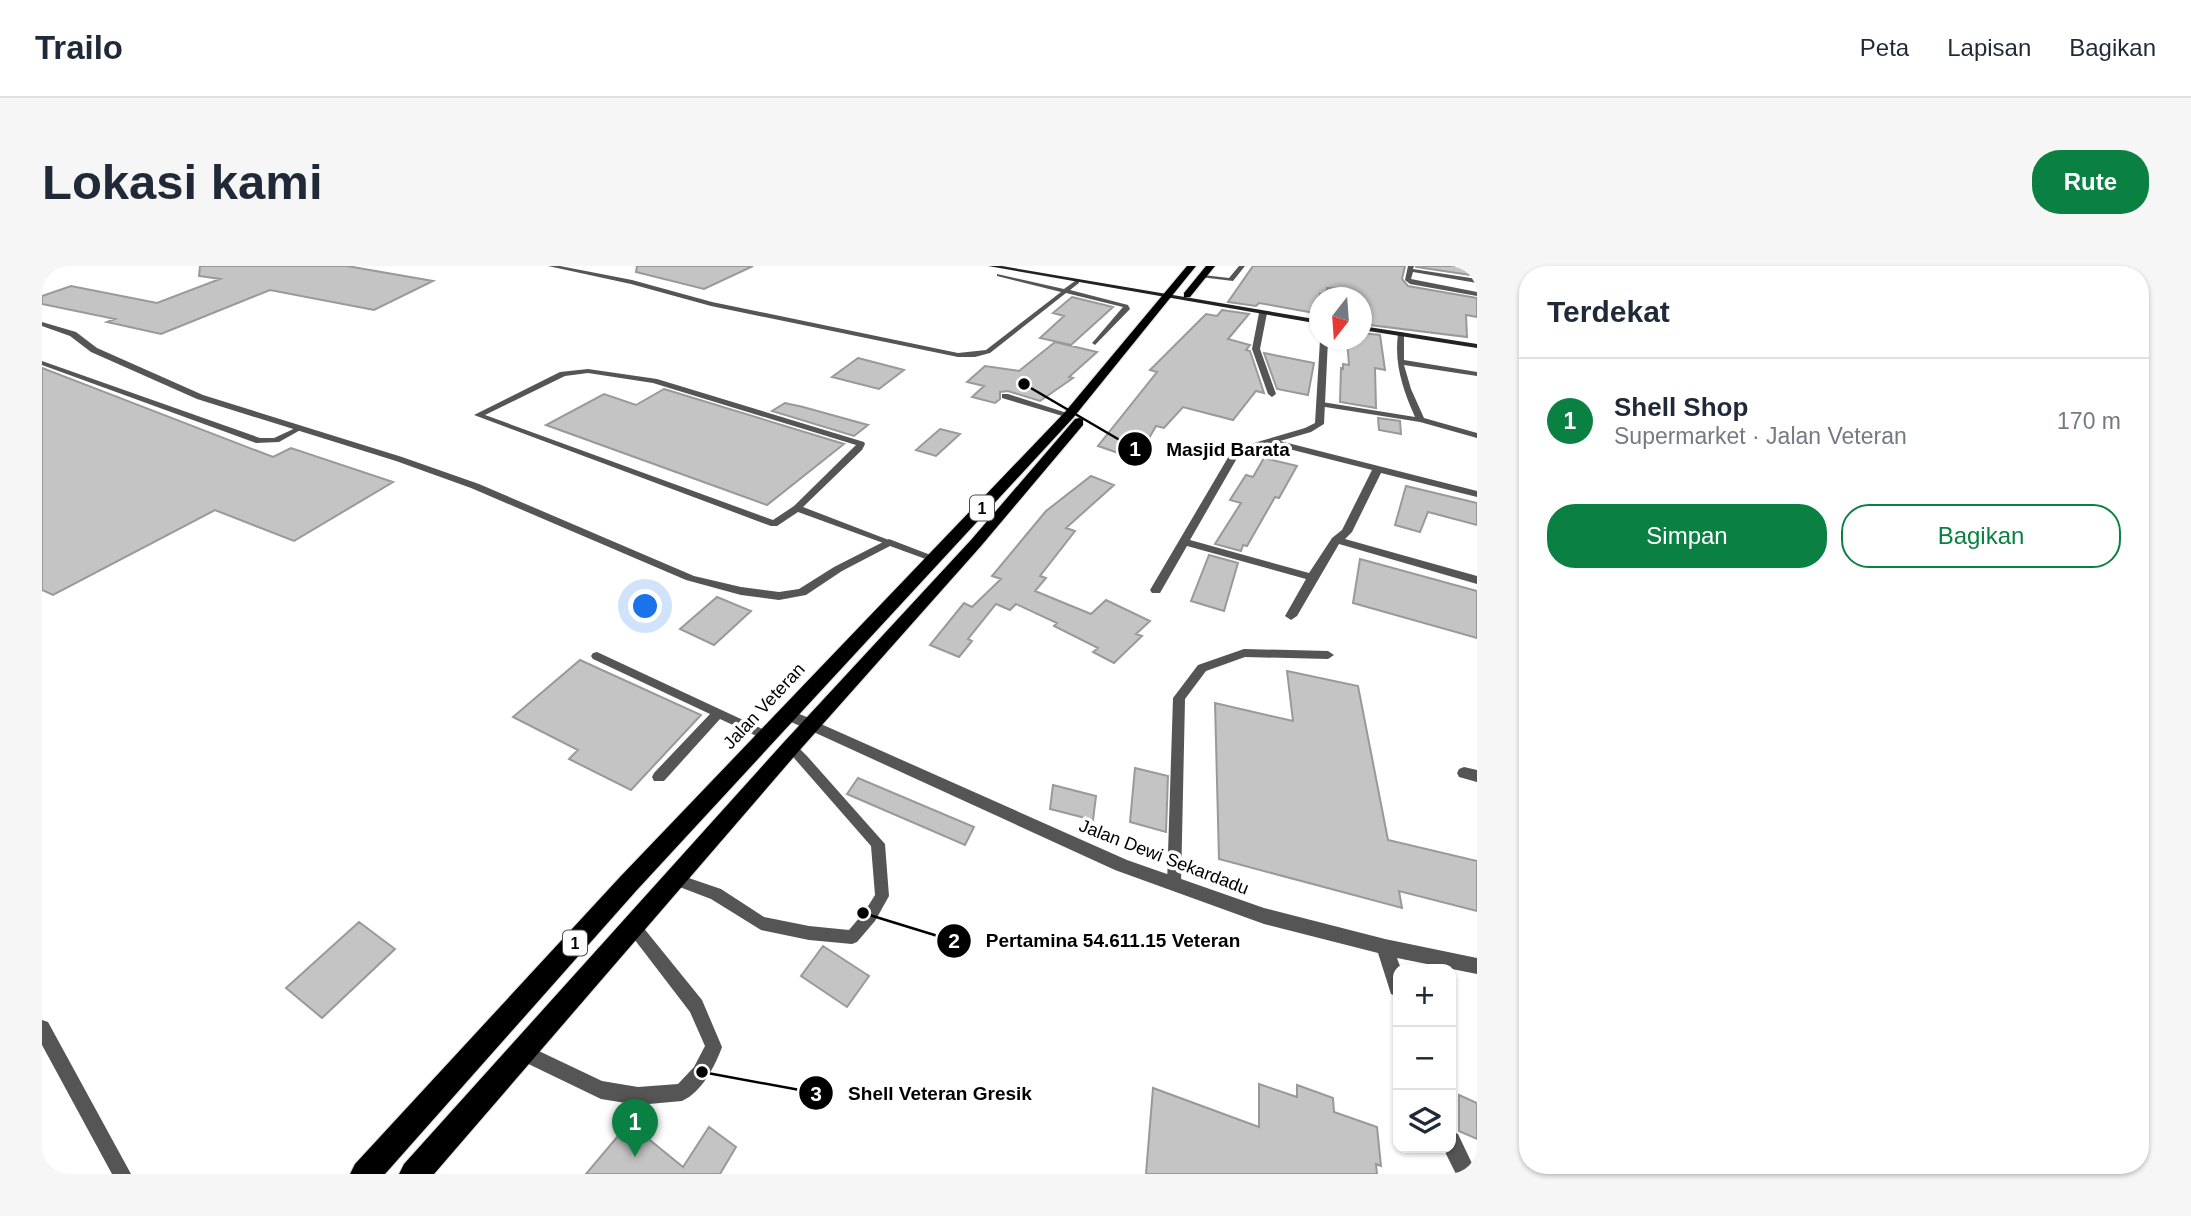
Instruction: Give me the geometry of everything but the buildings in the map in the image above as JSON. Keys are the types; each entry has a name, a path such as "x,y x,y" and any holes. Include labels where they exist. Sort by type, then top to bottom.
{"highway":[{"name":"Jalan Veteran","path":"365,1174 628,884 780,742 813,725 976,543 1177,298 1192,266"},
{"name":"Jalan Veteran","path":"414,1174 674,879 780,742 789,715 1177,298 1203,277 1211,266"}],"main road":[{"path":"991,266 1309,320"},
{"path":"1372,330 1477,345"}],"street":[{"path":"1263,313 1256,349 1272,394"},
{"path":"42,324 73,334 94,350 200,397 475,486 690,578 741,591 779,596 802,592 889,542 934,559"},
{"path":"1156,590 1236,451 1308,430 1319,424 1324,350"},
{"path":"1267,441 1477,494"},
{"path":"1291,616 1336,540 1347,532 1378,469"},
{"path":"1336,540 1477,580"},
{"path":"1183,542 1312,577"},
{"name":"Jalan Dewi Sekardadu","path":"789,715 1121,865 1264,916 1385,947 1477,966"},
{"path":"1385,947 1393,972"},
{"path":"1456,1151 1467,1174"}],"lane":[{"path":"551,266 632,282 711,304 958,355 988,352 1077,282"},
{"path":"1203,277 1231,280 1242,266"},
{"path":"1477,281 1410,268 1408,280 1412,283 1477,294"},
{"path":"999,275 1126,306 1127,309 1096,343"},
{"path":"1401,334 1400,362 1409,396 1422,420"},
{"path":"1400,362 1477,374"},
{"path":"42,363 259,441 276,440 299,428"},
{"path":"612,372 654,381 860,444 859,449 797,508 779,522 768,523 478,415 563,374 612,372"},
{"path":"1005,396 1069,415"},
{"path":"1322,404 1422,420 1477,436"},
{"path":"797,508 889,542"},
{"path":"1174,884 1179,698 1202,668 1244,653 1328,655"},
{"path":"597,656 780,742 825,784 844,809 878,844 882,896 870,916 852,937 809,933 761,923 716,894 674,879"},
{"path":"659,777 719,713"},
{"path":"522,1052 601,1090 638,1096 682,1092 700,1073 713,1047 696,1006 633,926"},
{"path":"42,1028 122,1174"}],"place":[{"name":"Masjid Barata","path":"1024,384"},
{"name":"Pertamina 54.611.15 Veteran","path":"863,913"},
{"name":"Shell Veteran Gresik","path":"702,1072"},
{"name":"Shell Shop","path":"635,1157"}]}
